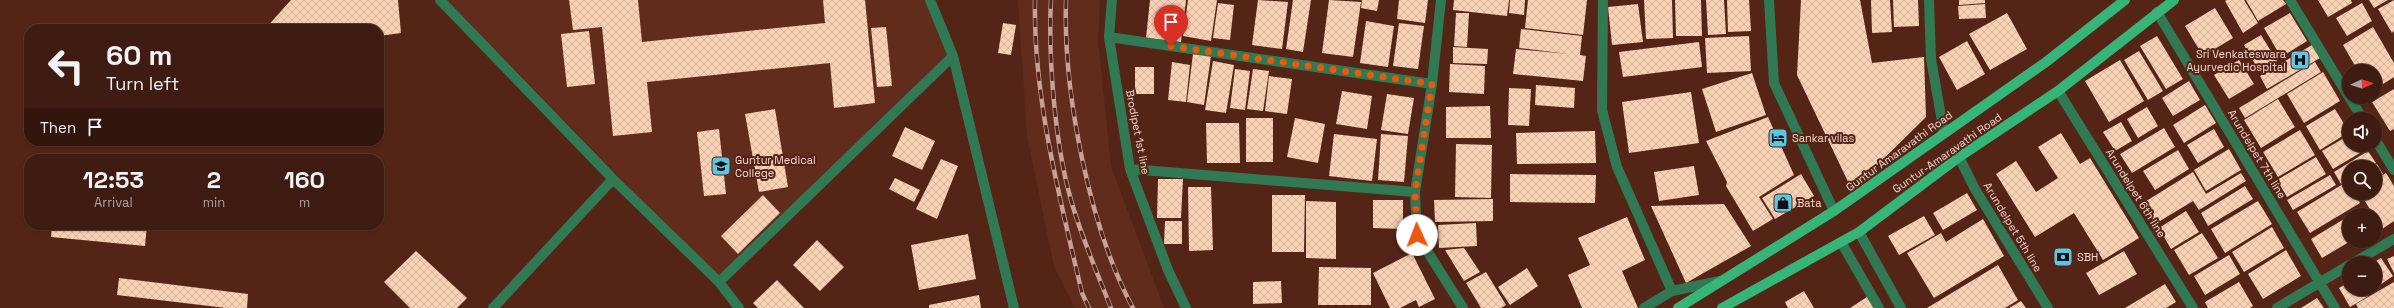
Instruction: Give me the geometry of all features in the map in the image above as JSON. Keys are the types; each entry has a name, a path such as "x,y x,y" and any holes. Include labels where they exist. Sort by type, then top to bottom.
{"main road":[{"name":"Guntur Amaravathi Road","path":"1678,308 1834,211 1944,132 2046,62 2124,0"},
{"name":"Guntur-Amaravathi Road","path":"1722,308 1736,305 1859,232 1959,157 2058,90 2174,0"}],"street":[{"path":"440,0 613,179 719,282 739,308"},
{"path":"930,0 953,56 1014,308"},
{"name":"Brodipet 1st line","path":"1112,0 1109,37 1130,169 1168,270 1186,308"},
{"path":"1441,0 1432,84 1415,192 1417,235 1463,308"},
{"path":"1603,0 1602,110 1617,167 1672,291"},
{"path":"1769,0 1774,83 1834,211"},
{"path":"1929,0 1931,59 1944,132"},
{"path":"2290,0 2342,85"},
{"name":"Arundelpet 7th line","path":"2157,12 2335,308"},
{"path":"1109,37 1432,84"},
{"path":"719,282 953,56"},
{"name":"Arundelpet 6th line","path":"2058,90 2193,308"},
{"path":"2382,150 2394,170"},
{"name":"Arundelpet 5th line","path":"1959,157 1975,189 2048,308"},
{"path":"1130,169 1415,192"},
{"path":"493,308 613,179"},
{"path":"1859,232 1901,308"},
{"path":"2365,256 2394,239"},
{"path":"1841,242 1879,308"},
{"path":"2277,308 2342,269"},
{"path":"1644,308 1672,291 1724,280"}],"shaded area":[{"name":"Guntur Medical College","path":"447,0 926,0 950,54 718,278"},
{"path":"1018,0 1100,0 1098,40 1111,166 1164,308 1075,308 1054,266 1027,136"}],"building":[{"path":"291,0 398,0 401,33 384,35 384,24 269,24"},
{"path":"569,0 638,0 642,42 825,23 823,0 865,0 875,103 834,108 830,63 647,82 652,132 613,136 602,27 573,30"},
{"path":"1150,0 1186,0 1181,42 1146,38"},
{"path":"1188,0 1217,0 1211,41 1183,36"},
{"path":"1258,0 1288,2 1282,49 1252,45"},
{"path":"1293,0 1311,0 1303,52 1286,49"},
{"path":"1329,0 1361,2 1353,57 1322,53"},
{"path":"1362,0 1379,0 1377,11 1361,8"},
{"path":"1399,0 1428,0 1425,23 1397,19"},
{"path":"1454,0 1509,0 1507,16 1453,10"},
{"path":"1510,0 1525,0 1524,15 1509,13"},
{"path":"1528,0 1587,0 1583,35 1525,28"},
{"path":"1644,0 1672,0 1673,38 1646,39"},
{"path":"1675,0 1701,0 1702,36 1676,36"},
{"path":"1706,0 1724,0 1726,34 1708,35"},
{"path":"1727,0 1749,0 1751,31 1728,32"},
{"path":"1801,0 1860,0 1872,63 1924,57 1926,117 1852,190 1797,75"},
{"path":"1871,0 1890,0 1892,32 1872,33"},
{"path":"1893,0 1918,0 1919,26 1894,27"},
{"path":"1959,0 1985,0 1985,3 1959,5"},
{"path":"2244,0 2258,23 2243,33 2225,1"},
{"path":"2246,0 2283,0 2286,4 2258,21"},
{"path":"2318,0 2351,0 2352,3 2328,17"},
{"path":"2369,0 2388,0 2374,8"},
{"path":"2394,0 2394,31 2392,33 2378,9"},
{"path":"1218,3 1234,5 1230,40 1213,38"},
{"path":"2362,3 2372,21 2347,36 2336,18"},
{"path":"1638,4 1643,42 1612,45 1608,7"},
{"path":"1985,4 1986,18 1959,19 1958,6"},
{"path":"2215,8 2233,38 2203,56 2185,26"},
{"path":"1456,13 1469,13 1467,47 1454,46"},
{"path":"2007,13 2027,49 1990,70 1969,34"},
{"path":"2290,13 2307,41 2281,57 2264,28"},
{"path":"1366,21 1394,26 1388,67 1360,63"},
{"path":"1003,23 1016,25 1011,55 998,53"},
{"path":"1399,23 1424,26 1418,69 1393,66"},
{"path":"886,27 892,86 877,87 871,28"},
{"path":"2373,27 2394,63 2394,77 2382,85 2382,64 2354,64 2343,45"},
{"path":"1521,29 1582,36 1580,55 1586,56 1583,81 1513,74 1516,49 1569,54 1519,48"},
{"path":"589,31 595,84 567,87 561,34"},
{"path":"2261,35 2277,61 2259,71 2244,45"},
{"path":"1749,36 1751,71 1707,73 1705,38"},
{"path":"2157,36 2183,79 2166,89 2140,46"},
{"path":"1967,41 1985,74 1957,90 1939,57"},
{"path":"1699,42 1702,67 1623,77 1619,52"},
{"path":"2312,45 2320,58 2267,89 2260,76"},
{"path":"1453,47 1488,49 1487,64 1453,63"},
{"path":"2139,51 2163,91 2148,100 2124,60"},
{"path":"1193,54 1211,56 1204,105 1187,102"},
{"path":"2120,60 2144,101 2109,122 2085,81"},
{"path":"2239,60 2254,84 2229,99 2214,75"},
{"path":"1213,61 1234,65 1226,113 1205,110"},
{"path":"1172,62 1190,65 1186,102 1168,100"},
{"path":"2315,62 2321,72 2245,118 2239,108"},
{"path":"1450,64 1485,66 1484,94 1449,92"},
{"path":"1135,67 1154,67 1154,94 1135,94"},
{"path":"1235,69 1250,71 1245,110 1230,108"},
{"path":"1253,69 1269,71 1263,111 1247,109"},
{"path":"2323,72 2340,101 2304,123 2287,94"},
{"path":"1752,73 1766,115 1716,132 1702,89"},
{"path":"1269,76 1292,79 1287,114 1265,111"},
{"path":"2189,81 2200,100 2173,116 2162,98"},
{"path":"1536,85 1575,88 1574,108 1535,105"},
{"path":"1509,88 1531,89 1529,126 1508,125"},
{"path":"2394,89 2394,129 2390,131 2382,118 2382,112 2378,112 2373,104 2382,104 2382,96"},
{"path":"1342,91 1372,96 1367,129 1336,124"},
{"path":"1691,92 1699,143 1629,153 1622,102"},
{"path":"1387,94 1414,98 1408,134 1381,130"},
{"path":"2278,99 2295,127 2261,148 2244,120"},
{"path":"2205,105 2216,123 2184,143 2173,125"},
{"path":"1490,106 1491,138 1446,138 1446,107"},
{"path":"2147,107 2158,126 2138,138 2127,119"},
{"path":"775,109 788,187 759,192 745,114"},
{"path":"2335,109 2342,120 2342,136 2320,150 2306,126"},
{"path":"1768,117 1794,175 1759,197 1773,219 1753,231 1726,186 1727,182 1706,141"},
{"path":"1246,118 1273,118 1273,162 1246,162"},
{"path":"1295,118 1325,124 1318,163 1287,157"},
{"path":"2121,122 2132,141 2115,151 2103,132"},
{"path":"1206,123 1239,123 1240,163 1207,163"},
{"path":"905,127 935,141 922,170 892,156"},
{"path":"2164,128 2175,147 2132,173 2120,154"},
{"path":"719,129 726,194 704,196 697,132"},
{"path":"2214,129 2224,147 2198,163 2187,145"},
{"path":"2300,130 2315,155 2278,177 2263,152"},
{"path":"1595,131 1596,163 1517,164 1516,133"},
{"path":"2061,133 2080,164 2090,158 2139,238 2103,260 2074,213 2035,237 1996,174 2016,161 2036,192 2058,178 2038,147"},
{"path":"1334,134 1377,139 1372,181 1329,176"},
{"path":"1381,134 1408,136 1404,182 1378,180"},
{"path":"2342,139 2342,152 2362,152 2348,160 2342,160 2342,164 2333,169 2322,151"},
{"path":"1456,144 1492,145 1491,198 1455,197"},
{"path":"2229,149 2241,170 2206,191 2194,170"},
{"path":"2178,150 2189,169 2155,190 2143,171"},
{"path":"2369,152 2374,160 2353,160"},
{"path":"2316,157 2326,174 2287,197 2277,180"},
{"path":"941,159 958,166 937,219 916,209"},
{"path":"1694,166 1699,195 1659,201 1654,172"},
{"path":"2342,167 2342,183 2341,184 2334,172"},
{"path":"2193,172 2206,194 2241,173 2246,181 2199,210 2193,201 2155,224 2143,203"},
{"path":"2386,173 2394,186 2394,221 2382,229 2382,208 2369,208 2364,200 2382,200 2382,176"},
{"path":"1510,174 1596,175 1595,203 1510,202"},
{"path":"1801,174 1814,196 1775,219 1762,198"},
{"path":"2330,175 2336,185 2293,210 2287,200"},
{"path":"895,178 920,190 914,202 889,189"},
{"path":"1158,179 1183,179 1181,218 1157,218"},
{"path":"2342,185 2342,200 2358,200 2360,203 2352,208 2342,208 2342,214 2310,233 2297,212"},
{"path":"2245,186 2253,199 2208,226 2201,213"},
{"path":"1188,187 1211,187 1213,250 1189,251"},
{"path":"1967,193 1977,210 1943,230 1933,213"},
{"path":"763,195 780,213 738,254 721,236"},
{"path":"1272,195 1305,195 1304,252 1272,252"},
{"path":"1493,199 1493,221 1435,222 1434,200"},
{"path":"1373,200 1403,200 1403,229 1373,228"},
{"path":"1306,201 1336,202 1336,259 1306,258"},
{"path":"2258,201 2272,224 2225,253 2211,229"},
{"path":"1724,204 1751,246 1686,283 1651,206"},
{"path":"2186,211 2199,232 2171,249 2159,228"},
{"path":"1924,216 1935,235 1899,255 1888,236"},
{"path":"1627,217 1645,260 1622,271 1638,308 1582,308 1568,275 1590,265 1578,238"},
{"path":"1983,219 2004,256 1934,298 1907,253 1941,233 1946,242"},
{"path":"2342,220 2342,246 2322,258 2311,239"},
{"path":"1165,221 1182,221 1182,244 1164,244"},
{"path":"1476,223 1477,246 1439,248 1438,225"},
{"path":"2272,227 2284,248 2244,272 2232,252"},
{"path":"52,230 147,230 145,246 51,237"},
{"path":"2202,233 2218,258 2189,275 2174,250"},
{"path":"968,234 976,279 919,290 911,245"},
{"path":"817,240 844,267 820,291 793,265"},
{"path":"1464,248 1480,272 1464,281 1445,250"},
{"path":"2286,250 2301,276 2263,299 2248,274"},
{"path":"416,251 467,298 457,308 410,308 384,282"},
{"path":"2124,251 2137,274 2099,295 2086,273"},
{"path":"1412,253 1435,299 1419,307 1416,300 1400,308 1390,308 1373,273"},
{"path":"2229,255 2240,274 2205,295 2194,276"},
{"path":"2394,256 2394,273 2387,259"},
{"path":"2382,260 2393,276 2382,284"},
{"path":"1998,265 2018,300 2005,308 1927,308"},
{"path":"1319,267 1371,268 1371,305 1318,305"},
{"path":"1527,268 1538,286 1510,305 1498,287"},
{"path":"1486,272 1506,305 1501,308 1481,308 1466,283"},
{"path":"119,278 248,294 247,308 226,308 117,295"},
{"path":"777,280 804,308 758,308 753,303"},
{"path":"1281,281 1282,303 1253,304 1253,282"},
{"path":"2239,282 2253,306 2250,308 2208,308 2205,302"},
{"path":"2394,282 2394,308 2358,308 2356,304 2370,296 2382,296 2382,289"},
{"path":"2165,284 2176,302 2166,308 2125,308"},
{"path":"2342,286 2342,293 2339,288"},
{"path":"1804,291 1814,308 1788,308 1785,302"},
{"path":"979,295 981,308 929,308 929,305"},
{"path":"2344,296 2369,296 2350,307"},
{"path":"1867,297 1874,308 1850,308"},
{"path":"2317,298 2324,308 2301,308"},
{"path":"2021,301 2026,308 2009,308"}],"railway":[{"path":"1035,0 1038,73 1043,111 1065,221 1082,293 1089,308"},
{"path":"1051,0 1050,23 1054,101 1065,178 1080,227 1111,308"},
{"path":"1066,0 1066,36 1069,75 1074,116 1082,158 1092,199 1104,238 1117,275 1133,308"}],"place":[{"name":"Sri Venkateswara Ayurvedic Hospital","path":"2300,60"},
{"name":"Sankar vilas","path":"1778,138"},
{"name":"Guntur Medical College","path":"721,166"},
{"name":"Bata","path":"1783,203"},
{"name":"SBH","path":"2063,257"}],"route":[{"path":"1171,46 1432,84 1415,192 1417,235"}]}
